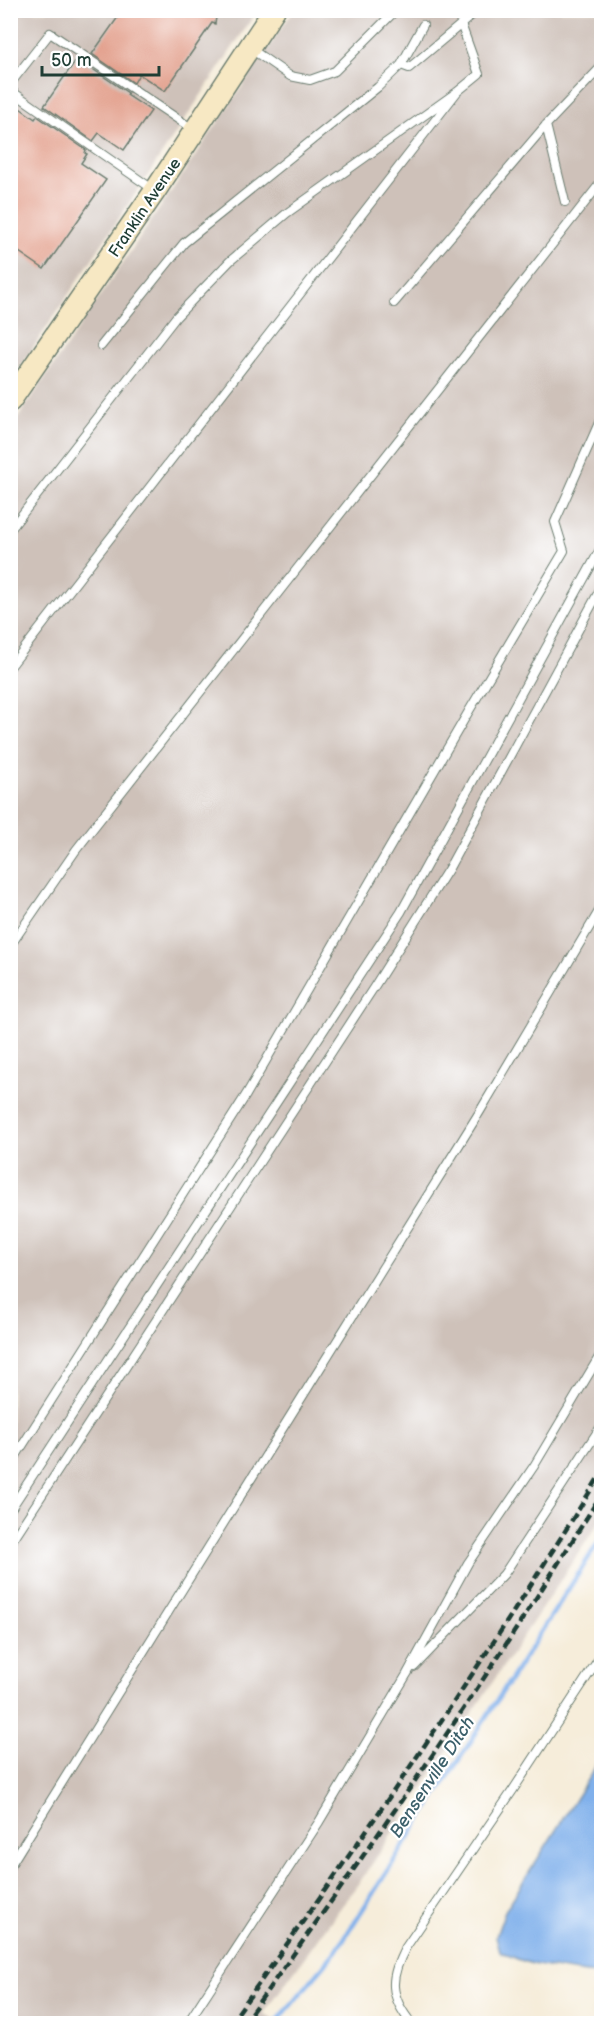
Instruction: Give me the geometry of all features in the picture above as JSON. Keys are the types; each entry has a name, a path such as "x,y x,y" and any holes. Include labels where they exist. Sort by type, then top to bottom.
{"main road":[{"name":"Franklin Avenue","path":"10,401 155,191 274,10"}],"lane":[{"path":"250,48 290,76 310,80 334,71 396,10"},
{"path":"401,65 409,68 477,10"},
{"path":"10,530 176,317 230,261 287,213 479,74 461,24"},
{"path":"101,346 184,243 378,87 401,65 423,25"},
{"path":"10,84 50,33 195,131"},
{"path":"394,303 546,125 602,66"},
{"path":"10,90 155,191"},
{"path":"10,667 457,92"},
{"path":"546,125 565,202"},
{"path":"10,946 76,850 602,181"},
{"path":"10,1465 246,1095 564,551 555,522 602,416"},
{"path":"10,1510 401,912 602,546"},
{"path":"10,1544 368,997 449,868 602,586"},
{"path":"10,1866 479,1113 602,906"},
{"path":"187,2024 319,1822 407,1674 468,1563 534,1466 602,1352"},
{"path":"407,1674 504,1574 602,1425"},
{"path":"412,2024 402,2012 395,1995 393,1977 396,1965 602,1654"}],"shaded area":[{"path":"11,11 257,11 11,381"},
{"path":"293,11 601,11 601,1519 366,1873 263,2014 280,2023 11,2023 11,428"}],"water":[{"path":"601,1758 601,1975 549,1968 512,1957 500,1951 496,1936 505,1911"}],"building":[{"path":"123,10 217,10 215,24 212,23 165,91 139,74 134,83 92,54"},
{"path":"76,60 128,93 127,95 151,111 124,150 99,133 93,141 44,106"},
{"path":"17,106 35,119 37,116 86,150 87,154 81,163 106,180 44,269 19,252 10,265 10,115"}],"waterway":[{"name":"Bensenville Ditch","path":"275,2024 336,1951 602,1537"}],"railway":[{"path":"230,2024 421,1751 513,1613 602,1472"},
{"path":"243,2024 428,1762 602,1493"}]}
